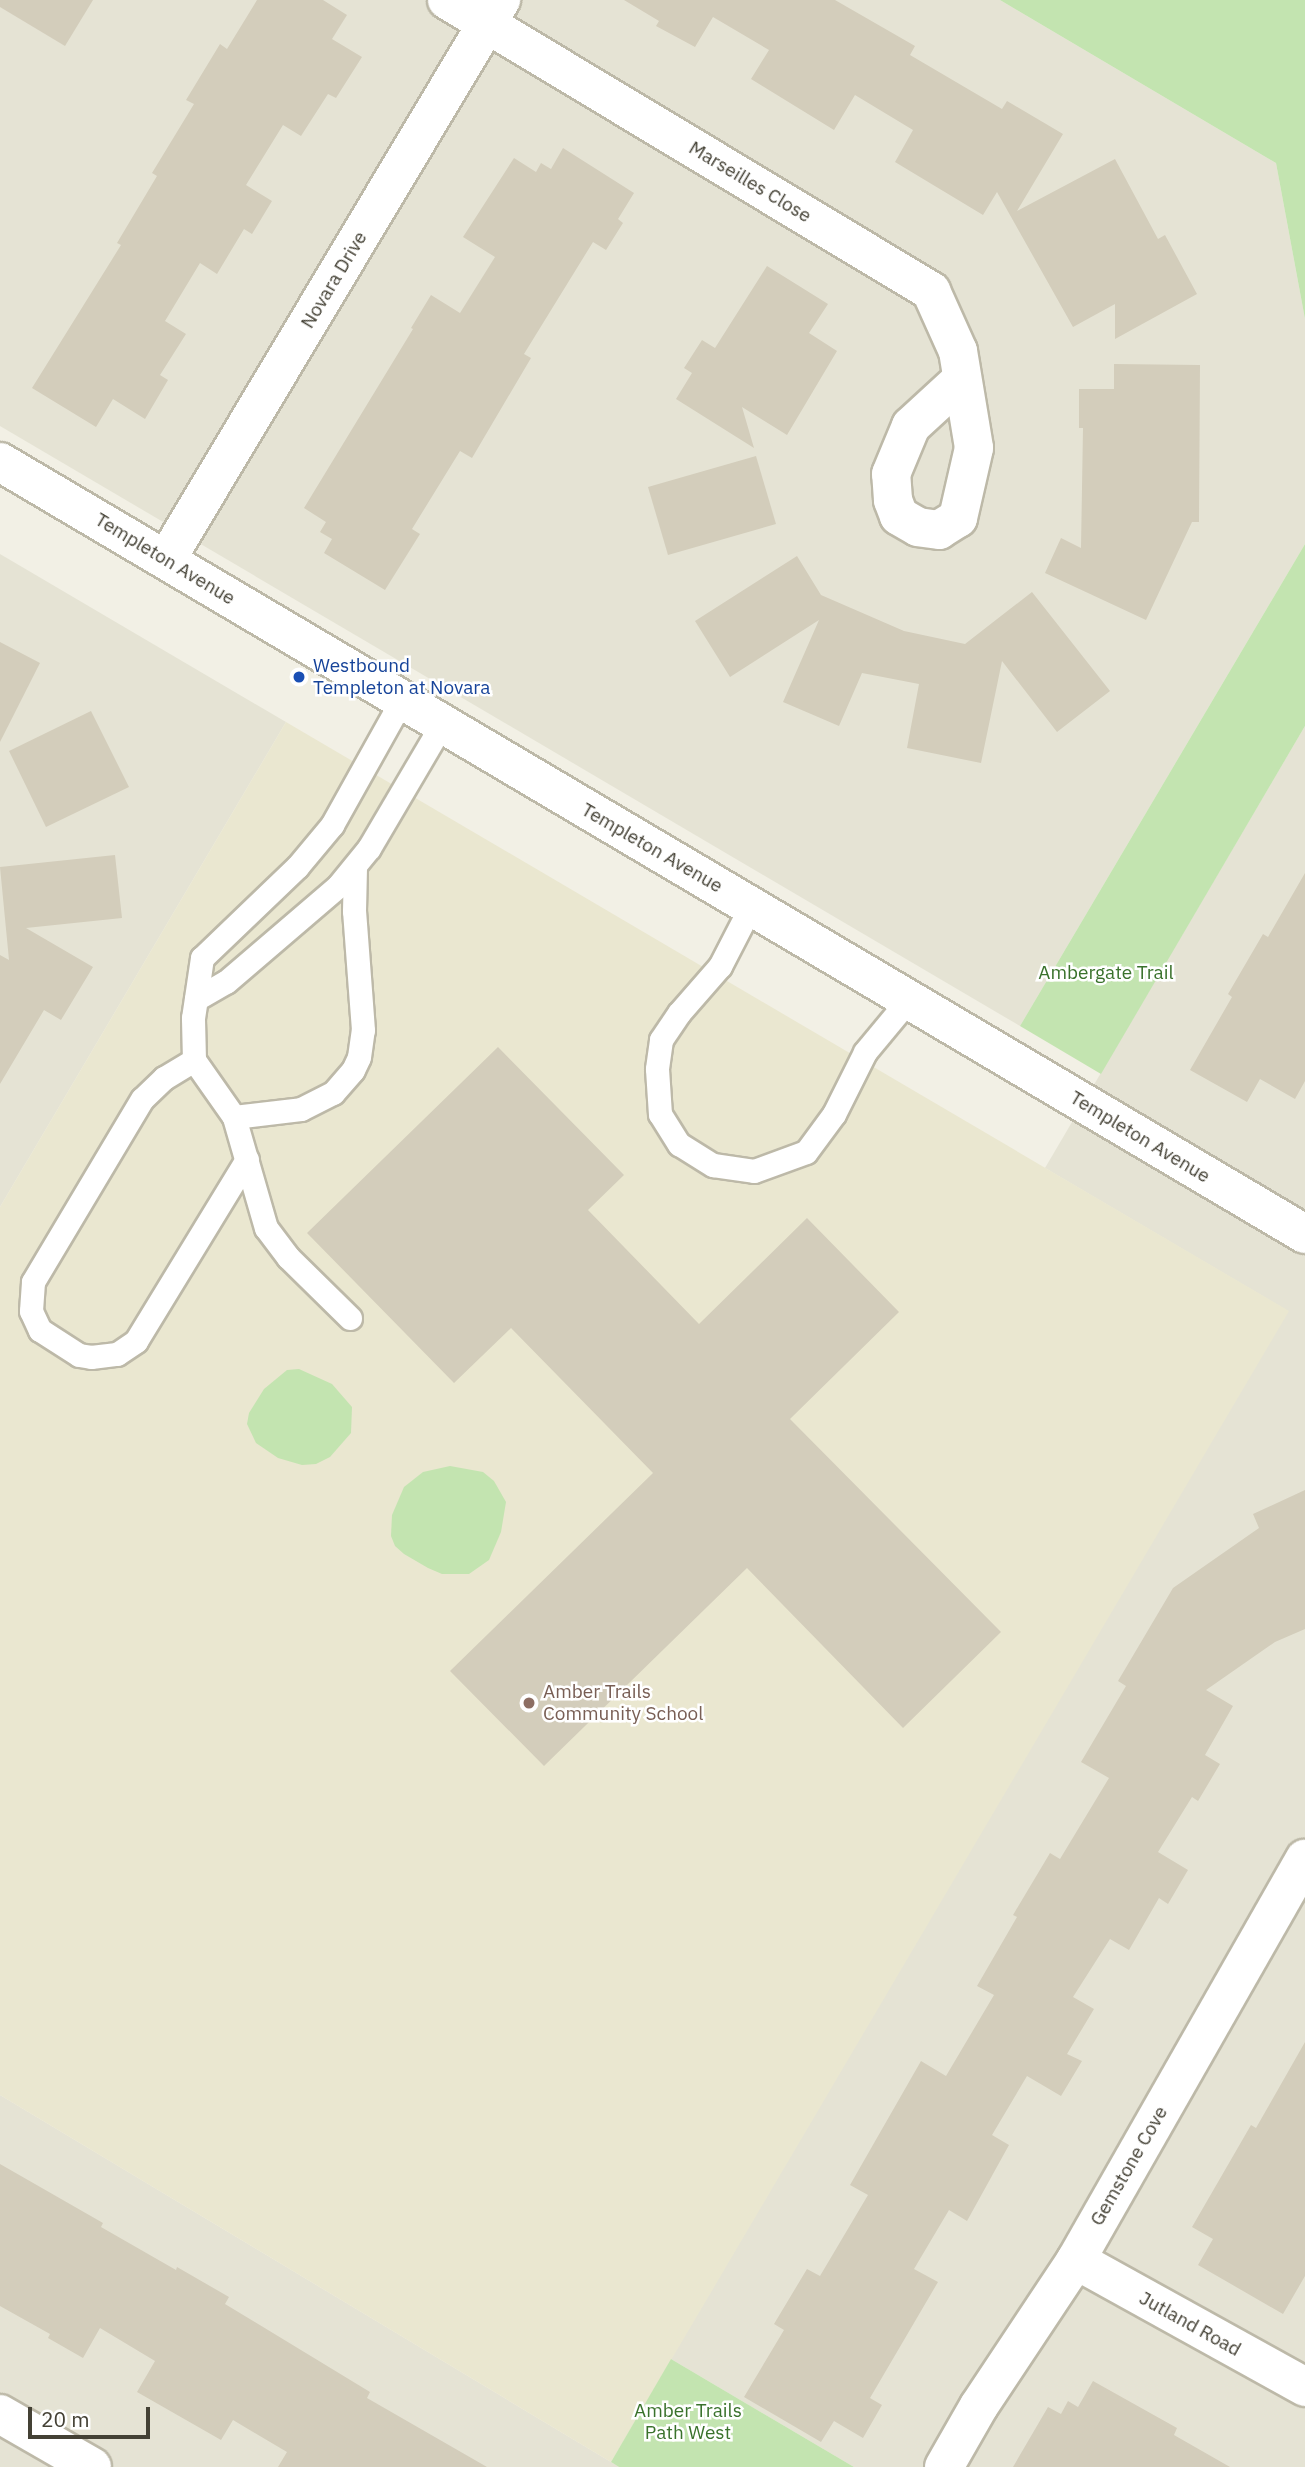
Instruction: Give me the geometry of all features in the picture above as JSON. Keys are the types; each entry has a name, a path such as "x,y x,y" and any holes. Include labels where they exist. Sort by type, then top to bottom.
{"street":[{"name":"Marseilles Close","path":"447,0 494,12 931,291 958,351 961,380"},
{"name":"Novara Drive","path":"166,560 494,12"},
{"name":"Templeton Avenue","path":"0,461 1305,1234"},
{"name":"Gemstone Cove","path":"944,2467 979,2406 1076,2260 1305,1859"},
{"name":"Jutland Road","path":"1076,2260 1305,2387"},
{"path":"0,2413 92,2467"}],"lane":[{"path":"350,1318 288,1257 266,1228 234,1117 194,1060 192,1039 197,971 202,958 298,867 332,825 402,699"},
{"path":"196,999 226,982 296,923 355,866 442,724"},
{"path":"234,1117 301,1109 333,1093 354,1070 363,1030 354,911 355,866"},
{"path":"751,906 720,966 679,1013 661,1040 657,1069 660,1114 679,1143 713,1165 754,1171 806,1152 834,1114 864,1052 909,999"},
{"path":"194,1060 164,1078 142,1099 33,1282 31,1311 40,1330 79,1355 91,1357 117,1354 136,1341 247,1159"}],"shaded area":[{"path":"0,0 1000,0 1276,163 1305,319 1305,544 1020,1026 0,426"},
{"path":"0,554 286,722 0,1207"},
{"name":"Amber Trails Community School","path":"286,722 1289,1311 611,2462 0,2095 0,1207"},
{"path":"1305,726 1305,2467 854,2467 671,2359 1288,1311 1045,1168"},
{"path":"0,2095 611,2462 619,2467 0,2467"}],"green space":[{"path":"1000,0 1305,0 1305,319 1276,163"},
{"name":"Ambergate Trail","path":"1305,544 1305,726 1101,1074 1020,1026"},
{"path":"299,1369 332,1384 352,1407 351,1433 330,1457 316,1464 302,1465 278,1458 256,1443 247,1424 249,1413 264,1389 287,1370"},
{"path":"450,1466 483,1472 494,1481 506,1502 501,1532 489,1560 469,1574 442,1574 428,1568 404,1554 395,1546 391,1536 392,1515 404,1487 423,1472"},
{"name":"Amber Trails Path West","path":"671,2359 854,2467 619,2467 611,2462"}],"building":[{"path":"0,0 93,0 65,46 0,7"},
{"path":"257,0 323,0 347,15 332,39 362,57 336,98 328,94 301,136 283,125 246,185 272,201 252,234 244,229 217,274 200,263 165,321 186,334 160,375 168,380 145,419 113,399 96,427 32,388 121,245 117,243 157,176 152,173 194,104 186,100 220,44 227,49"},
{"path":"624,0 835,0 915,46 910,55 1002,109 1007,101 1063,134 1017,211 1115,159 1158,239 1165,235 1197,294 1115,339 1115,304 1073,327 997,192 983,215 895,162 913,130 855,95 834,130 751,79 769,50 713,17 695,47 656,26 659,21"},
{"path":"563,148 634,193 618,219 623,223 606,250 593,242 524,354 531,358 472,458 460,451 412,529 420,534 385,590 324,553 332,539 320,532 326,522 304,508 431,295 460,313 495,257 463,237 514,158 536,172 541,163 551,169"},
{"path":"767,266 828,304 809,333 837,351 787,435 742,407 754,448 676,399 692,373 684,368 702,340 715,348"},
{"path":"1114,364 1200,365 1199,522 1192,522 1146,620 1045,573 1061,538 1081,548 1083,428 1079,428 1079,389 1114,389"},
{"path":"756,456 776,524 668,555 648,487"},
{"path":"797,556 821,595 904,631 965,644 1032,592 1110,691 1057,732 1002,661 981,763 907,748 919,684 862,673 839,726 783,702 819,620 730,677 695,621"},
{"path":"0,642 40,663 0,742"},
{"path":"91,711 129,787 46,827 9,751"},
{"path":"115,855 122,918 26,928 93,967 61,1020 44,1010 0,1084 0,955 9,960 0,867"},
{"path":"1305,873 1305,1081 1295,1099 1260,1079 1247,1102 1190,1070 1232,997 1228,994 1263,934 1268,937"},
{"path":"498,1047 624,1175 588,1210 699,1324 807,1218 899,1312 790,1419 1001,1632 903,1728 747,1568 544,1766 450,1671 653,1473 511,1328 454,1383 307,1233"},
{"path":"1305,1490 1305,1629 1275,1642 1206,1690 1233,1706 1205,1755 1220,1764 1198,1801 1192,1797 1158,1852 1188,1870 1168,1904 1159,1898 1129,1950 1110,1939 1073,1997 1094,2009 1067,2054 1082,2061 1061,2096 1027,2076 992,2135 1009,2145 967,2221 949,2210 914,2269 938,2282 870,2398 882,2405 863,2438 834,2421 821,2442 744,2397 784,2330 774,2324 807,2269 820,2276 868,2195 850,2185 921,2061 946,2076 994,1995 977,1986 1017,1917 1013,1915 1050,1853 1060,1859 1109,1778 1081,1762 1126,1686 1118,1681 1173,1588 1259,1528 1253,1514"},
{"path":"1305,2042 1305,2276 1283,2314 1198,2265 1213,2239 1192,2227 1251,2125 1256,2128"},
{"path":"0,2164 103,2223 101,2227 229,2297 225,2304 370,2392 367,2398 487,2467 278,2467 287,2452 233,2420 221,2440 137,2392 155,2361 100,2328 83,2358 48,2338 50,2334 0,2306"},
{"path":"1093,2381 1177,2428 1174,2435 1230,2467 1013,2467 1048,2407 1061,2414 1068,2401 1078,2407"}],"place":[{"name":"Westbound Templeton at Novara","path":"299,677"},
{"name":"Amber Trails Community School","path":"529,1703"}]}
